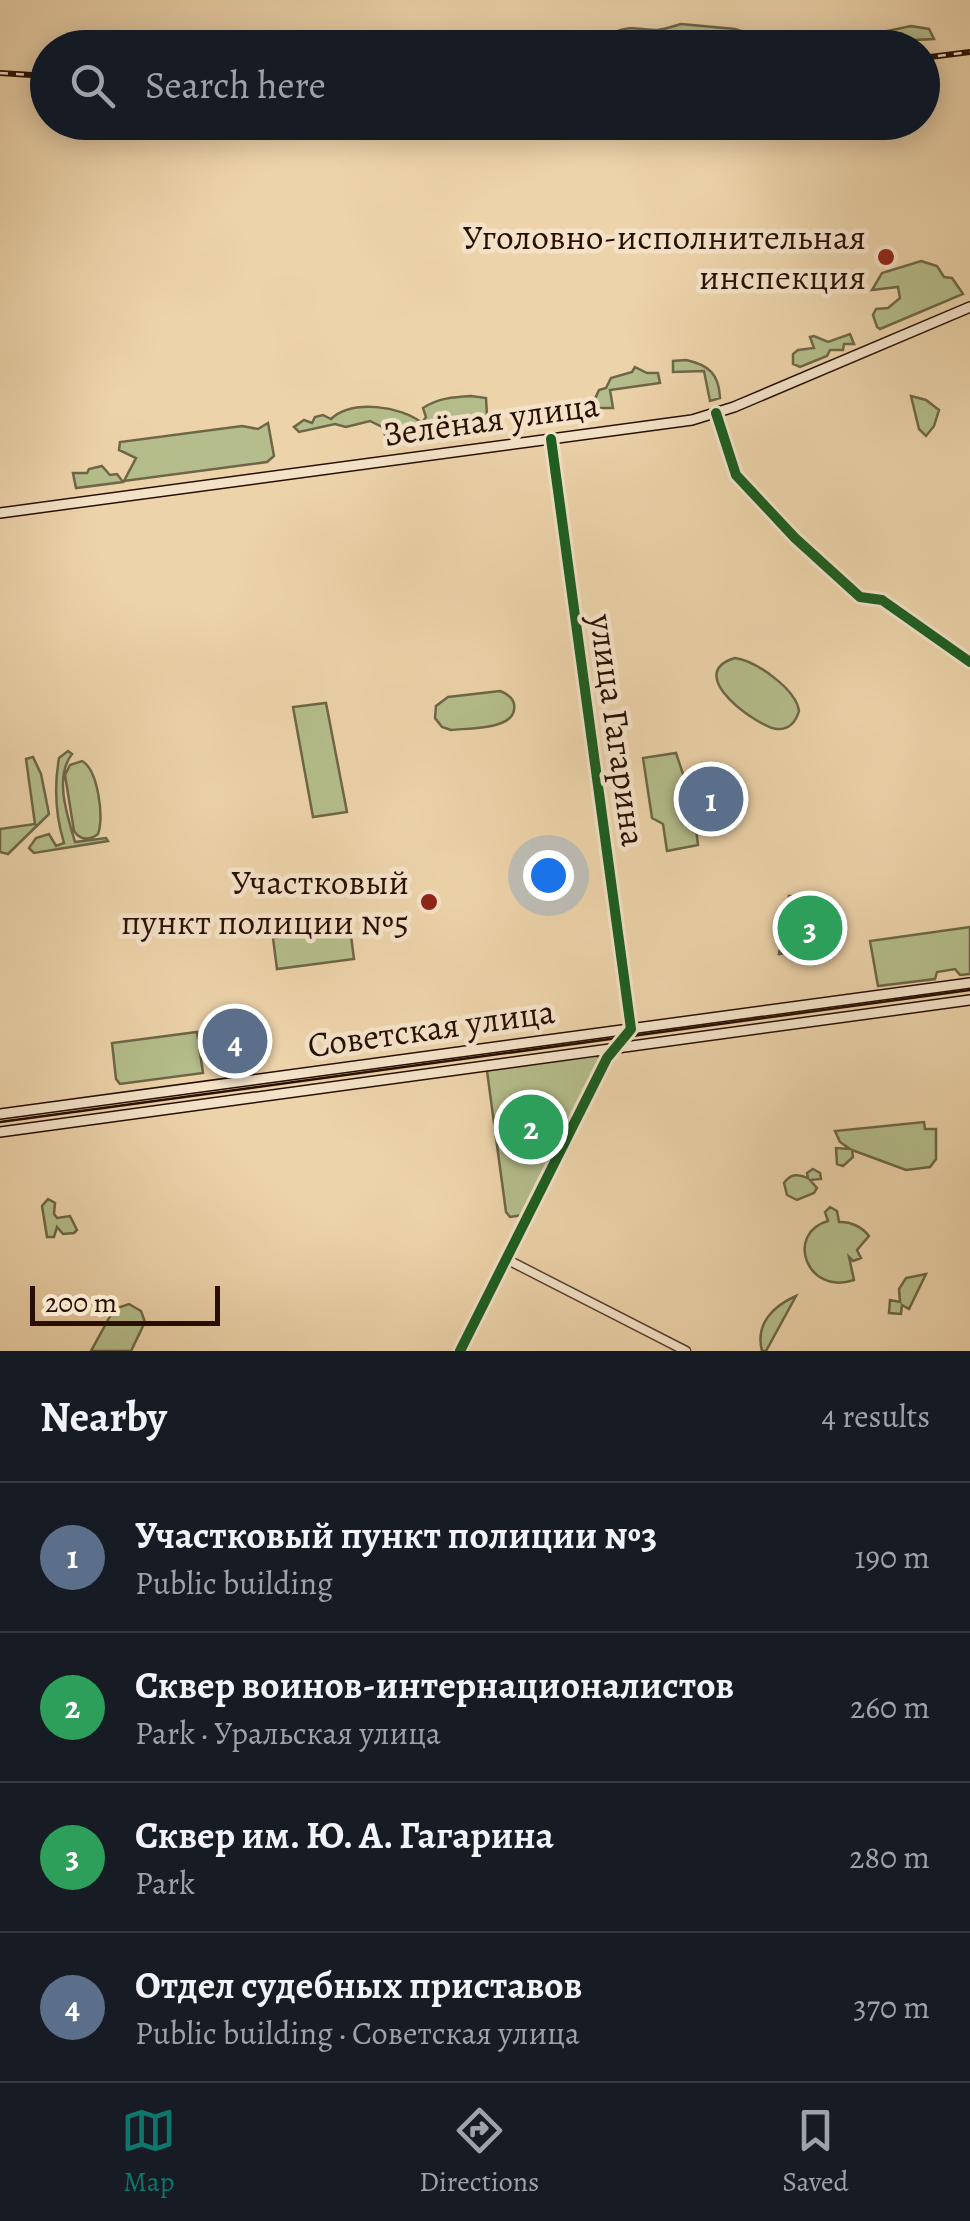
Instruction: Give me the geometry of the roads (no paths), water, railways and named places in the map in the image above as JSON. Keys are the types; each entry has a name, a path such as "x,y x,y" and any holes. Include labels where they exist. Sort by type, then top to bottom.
{"main road":[{"name":"Зелёная улица","path":"0,512 692,420 970,307"},
{"name":"Советская улица","path":"0,1114 970,983"},
{"name":"Советская улица","path":"0,1132 970,1000"}],"street":[{"path":"716,413 736,475 796,538 860,596 882,600 970,662"},
{"name":"улица Гагарина","path":"550,439 630,1029"},
{"path":"460,1351 608,1058 630,1029"},
{"path":"506,1258 686,1351"}],"tram line":[{"path":"0,1122 970,990"}],"railway":[{"path":"940,56 970,52"},
{"path":"0,73 30,75"}],"place":[{"name":"Уголовно-исполнительная инспекция","path":"886,257"},
{"name":"Участковый пункт полиции №3","path":"711,799"},
{"name":"Участковый пункт полиции №5","path":"429,902"},
{"name":"Сквер им. Ю. А. Гагарина","path":"810,928"},
{"name":"Отдел судебных приставов","path":"235,1041"},
{"name":"Сквер воинов-интернационалистов","path":"531,1127"}]}
